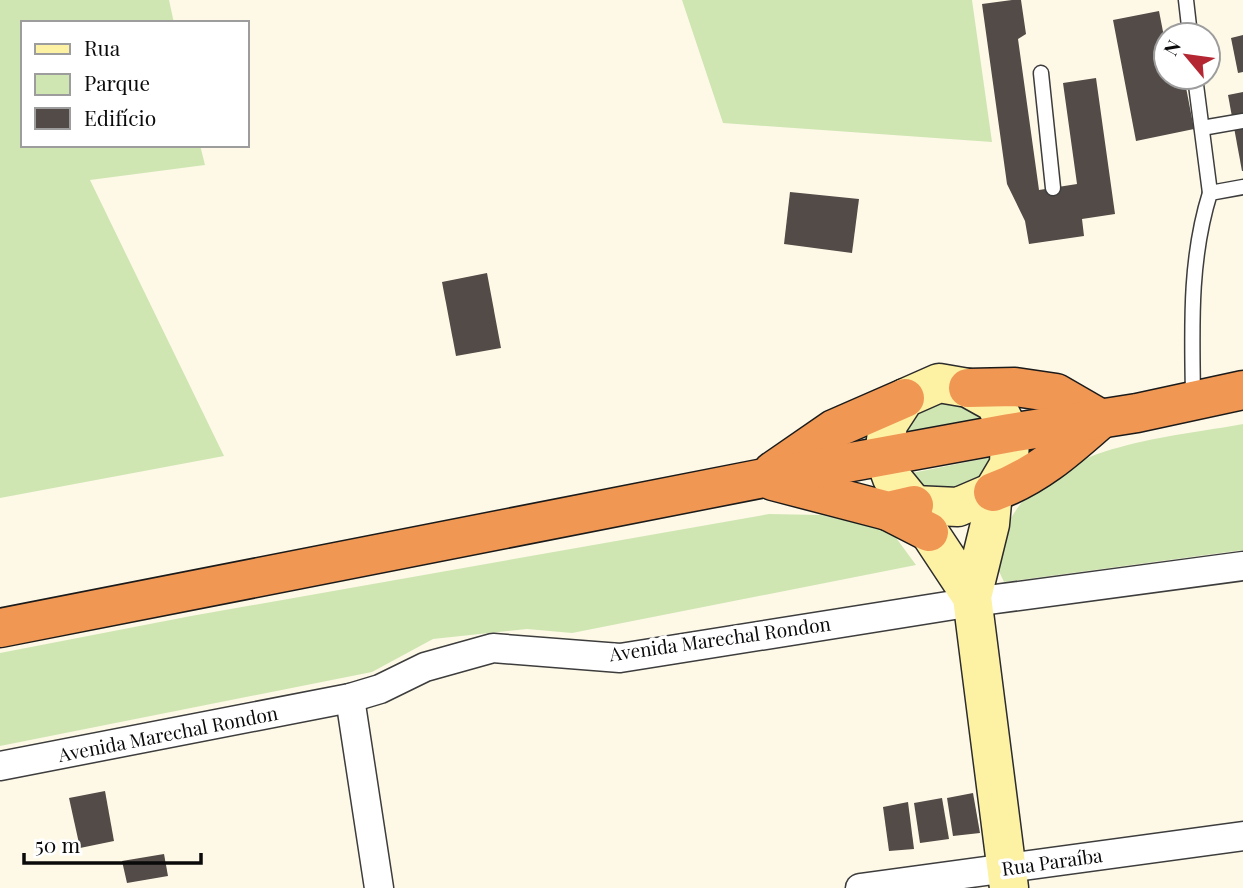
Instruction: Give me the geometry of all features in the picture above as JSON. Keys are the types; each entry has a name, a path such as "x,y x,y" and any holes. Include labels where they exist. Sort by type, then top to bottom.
{"highway":[{"path":"968,387 1015,387 1056,393 1101,419"},
{"path":"0,628 764,478 1101,419 1243,390"},
{"path":"764,478 834,429 905,398"},
{"path":"1000,500 1101,419"},
{"path":"764,478 911,516"}],"street":[{"path":"972,599 911,516 884,456 888,424 905,398 939,383 968,387 995,403 1010,433 1009,465 972,599 1008,878"},
{"path":"911,516 1000,500"},
{"name":"Avenida Marechal Rondon","path":"0,766 350,698 380,690 425,667 493,648 620,657 972,599 1243,566"},
{"path":"350,698 379,888"},
{"name":"Rua Paraíba","path":"860,888 1008,878 1243,836"}],"lane":[{"path":"1186,0 1188,21"},
{"path":"1041,73 1053,188"},
{"path":"1193,400 1192,286 1200,224 1210,193 1197,91"},
{"path":"1202,128 1243,121"},
{"path":"1210,193 1243,187"}],"green space":[{"path":"0,0 169,0 174,21 21,21 21,147 200,147 205,165 90,180 224,456 0,498"},
{"path":"682,0 972,0 992,142 723,123"},
{"path":"946,394 990,418 899,436 903,418"},
{"path":"1243,424 1243,550 1004,582 994,557 1000,536 1030,493 1055,474 1084,459 1115,448"},
{"path":"997,456 979,484 926,492 907,474"},
{"path":"769,514 821,515 891,531 916,565 572,633 527,629 433,639 372,672 0,746 0,653 191,616"}],"building":[{"path":"1021,0 1026,34 1018,39 1039,190 1077,184 1063,83 1096,78 1115,214 1082,219 1084,236 1029,244 1025,221 1007,184 982,4"},
{"path":"1159,11 1161,21 1152,21 1152,91 1187,91 1194,129 1136,141 1113,20"},
{"path":"1243,35 1243,72 1238,73 1231,38"},
{"path":"1243,92 1243,171 1242,171 1228,95"},
{"path":"790,192 859,199 852,253 784,244"},
{"path":"487,273 501,348 456,356 442,282"},
{"path":"105,791 114,841 80,848 69,798"},
{"path":"973,793 980,833 953,836 947,798"},
{"path":"942,798 949,839 920,843 914,803"},
{"path":"908,802 914,849 889,851 883,807"},
{"path":"164,854 168,876 127,883 122,861"}]}
